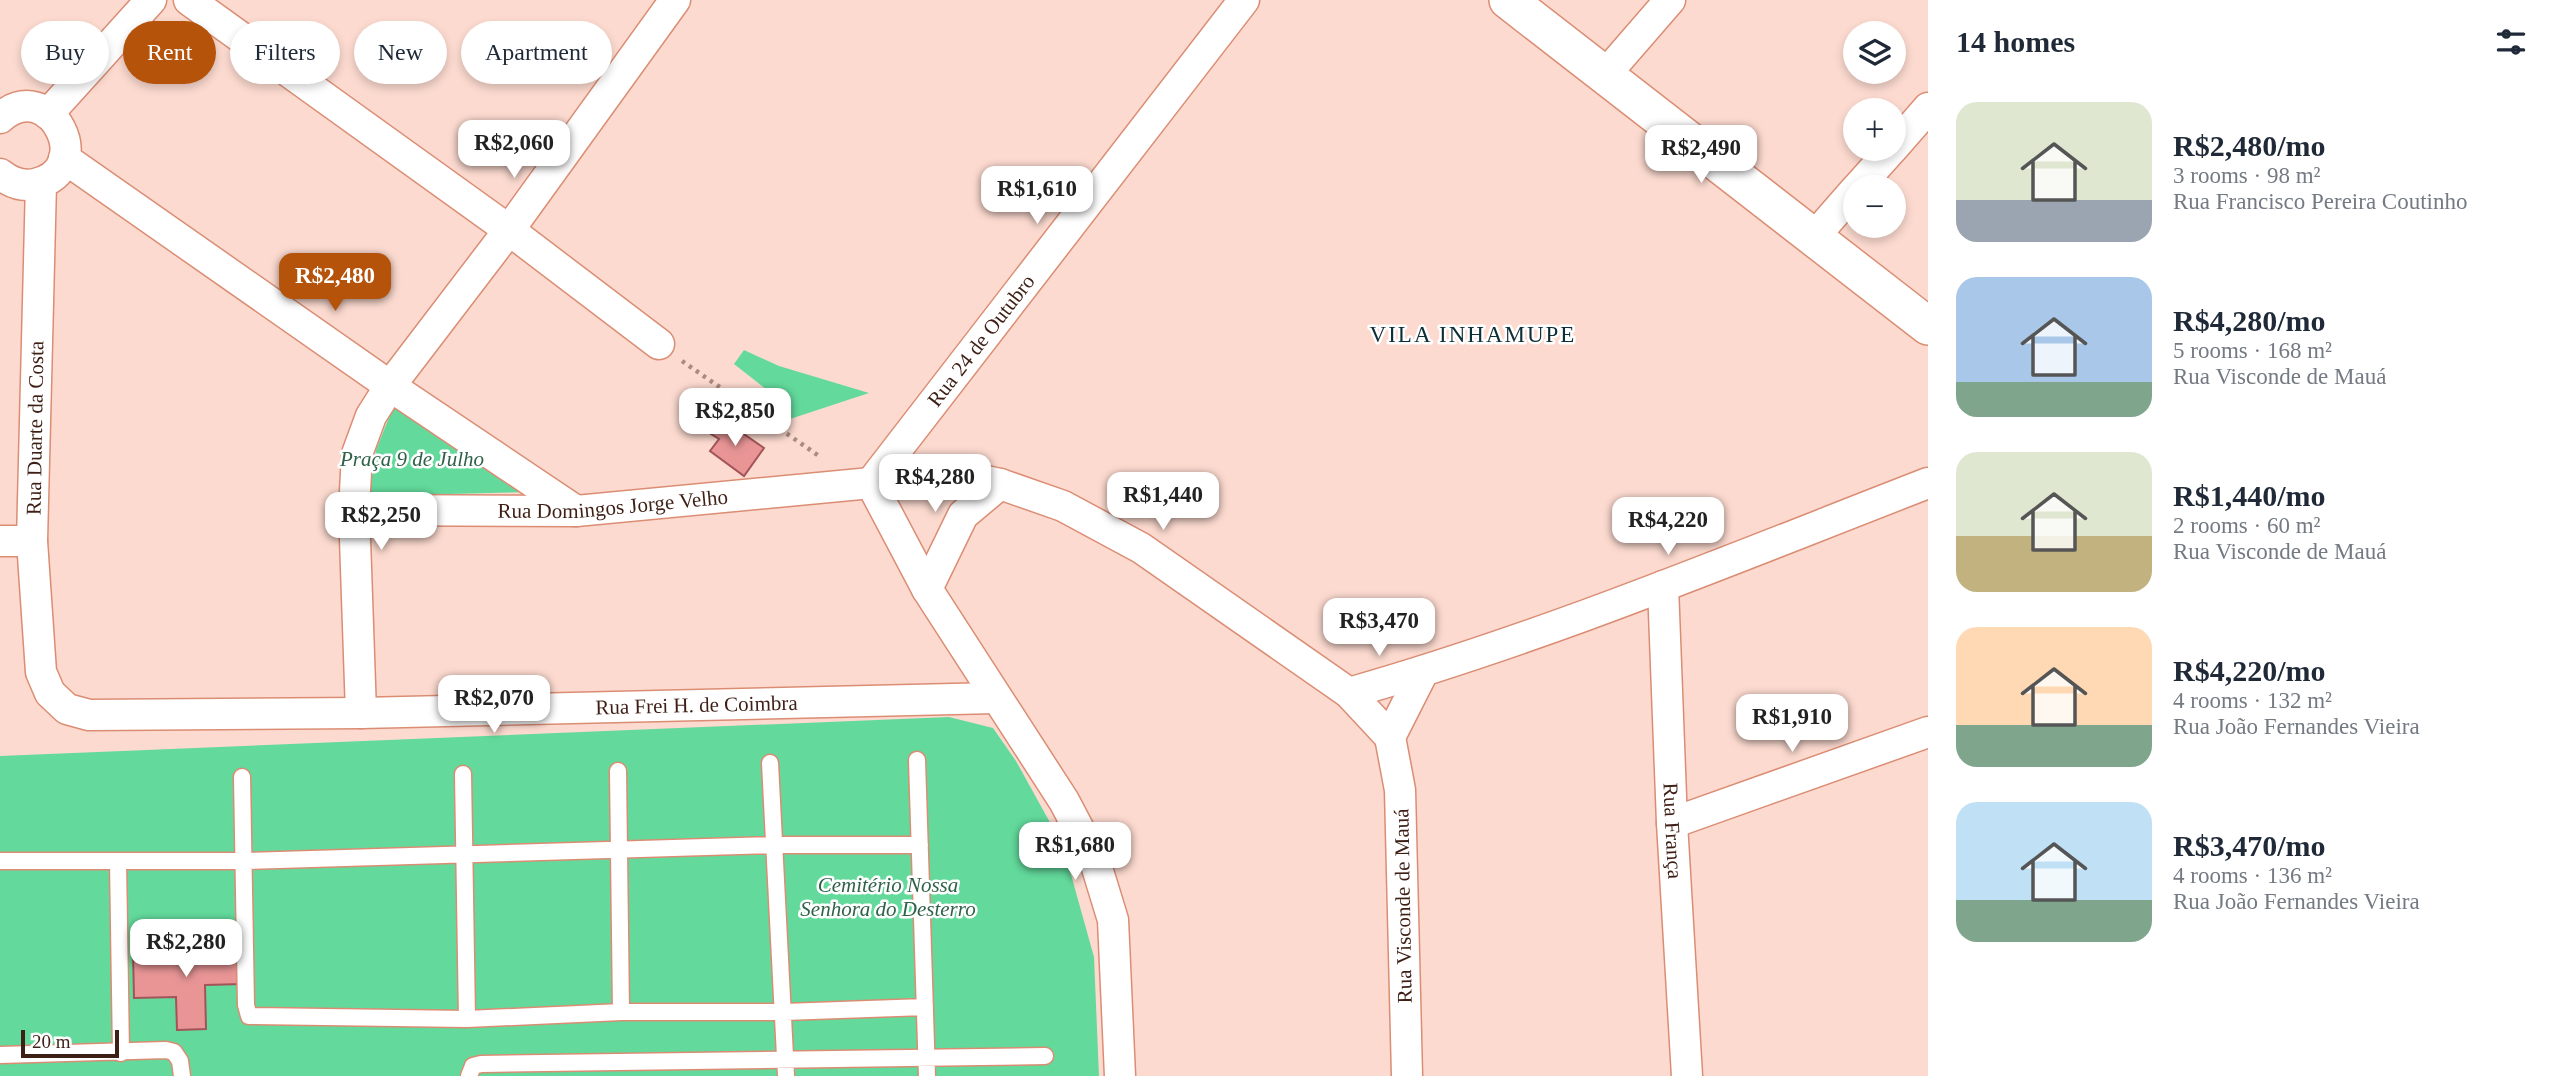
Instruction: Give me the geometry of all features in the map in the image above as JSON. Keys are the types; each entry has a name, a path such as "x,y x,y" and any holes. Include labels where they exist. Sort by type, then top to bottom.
{"street":[{"path":"48,114 151,0"},
{"path":"189,0 509,230 659,344"},
{"path":"360,713 354,510 357,454 372,416 390,386 509,230 675,0"},
{"name":"Rua 24 de Outubro","path":"865,484 1244,0"},
{"path":"1508,0 1928,326"},
{"path":"1605,75 1670,0"},
{"path":"0,174 17,184 41,183 51,177 64,158 64,133 48,114 25,107 1,116"},
{"path":"1906,133 1928,108"},
{"path":"64,158 390,386 576,511"},
{"path":"1869,175 1881,161"},
{"name":"Rua Duarte da Costa","path":"41,183 32,541 41,672"},
{"path":"1814,237 1843,204"},
{"path":"1120,1076 1113,920 1094,858 1065,801 927,589 865,484 977,479 1000,484 1063,506 1141,548 1349,694 1390,737 1423,672"},
{"path":"1349,694 1423,672 1663,586 1928,483"},
{"name":"Rua Domingos Jorge Velho","path":"354,510 576,511 865,484"},
{"path":"927,589 963,515 1000,484"},
{"path":"0,541 32,541"},
{"name":"Rua França","path":"1663,586 1672,823 1687,1076"},
{"name":"Rua Frei H. de Coimbra","path":"41,672 50,693 66,709 89,715 360,713 996,698"},
{"path":"1672,823 1928,732"},
{"name":"Rua Visconde de Mauá","path":"1390,737 1400,790 1407,1076"}],"lane":[{"path":"917,760 927,1068"},
{"path":"770,763 786,1069"},
{"path":"618,771 621,1012"},
{"path":"463,774 467,1019"},
{"path":"242,777 246,1005 249,1016 467,1019 621,1012 783,1012 925,1007"},
{"path":"0,861 244,861 775,845 920,845"},
{"path":"118,861 121,1053"},
{"path":"0,1055 174,1052 180,1060 182,1076"},
{"path":"469,1076 473,1066 481,1064 619,1068 927,1068 1045,1056"}],"path":[{"path":"659,344 865,484"}],"green space":[{"path":"744,350 779,366 869,393 790,419 780,400 734,364"},
{"name":"Praça 9 de Julho","path":"394,405 528,492 369,496 376,450"},
{"name":"Cemitério Nossa Senhora do Desterro","path":"949,717 993,728 1016,761 1063,846 1094,957 1099,1076 0,1076 0,756"}],"building":[{"path":"722,419 764,448 744,476 710,451 719,439 711,434"},
{"path":"241,949 243,984 205,985 206,1029 177,1030 176,997 134,998 133,951"}],"district":[{"name":"VILA INHAMUPE","path":"1473,334"}]}
